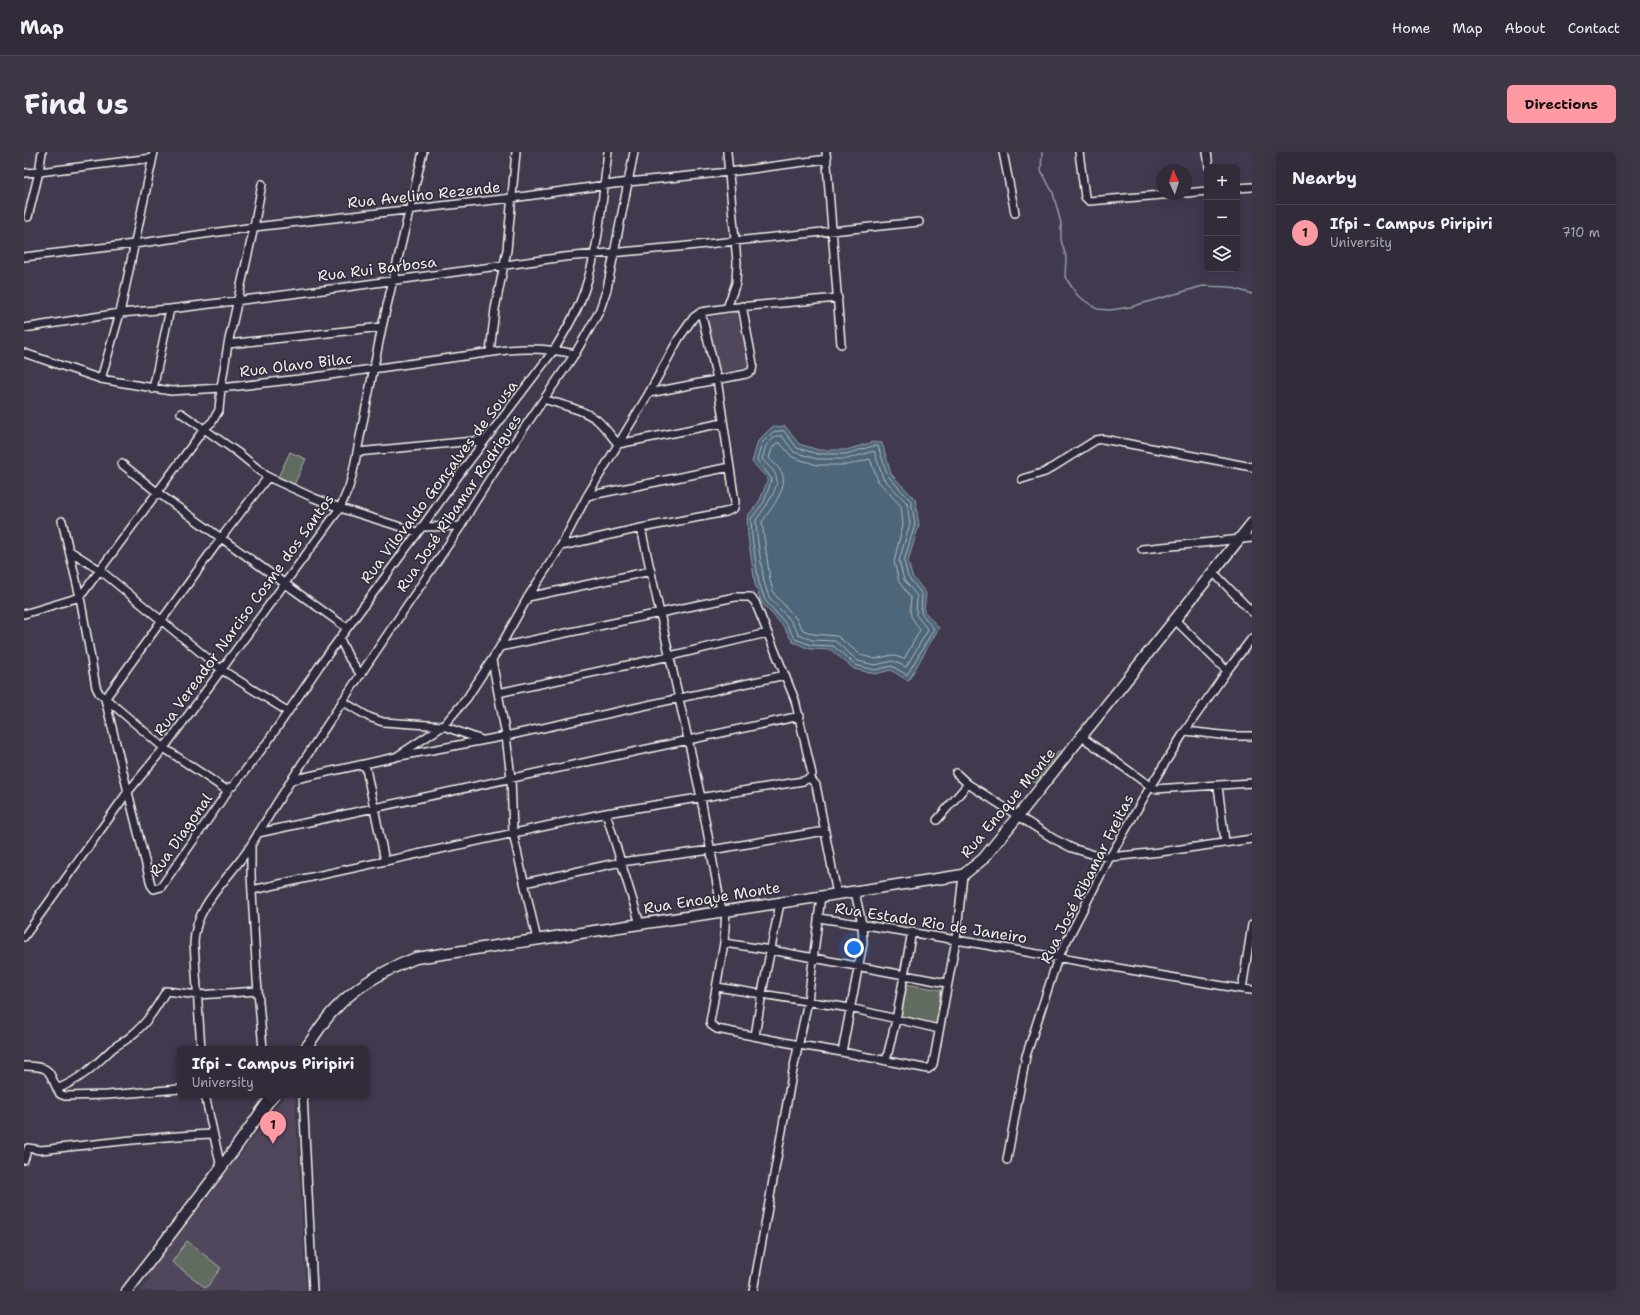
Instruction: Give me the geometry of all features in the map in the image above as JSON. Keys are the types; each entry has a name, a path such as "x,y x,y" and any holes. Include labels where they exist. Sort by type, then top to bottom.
{"main road":[{"name":"Rua Enoque Monte","path":"307,1046 326,1020 344,1000 360,986 389,969 416,958 963,875 983,859 1252,523"},
{"path":"127,1291 221,1168 266,1100"}],"street":[{"path":"28,217 40,172 42,152"},
{"name":"Rua Vereador Narciso Cosme dos Santos","path":"24,937 127,793 164,748 340,508 349,487 382,327 411,209 423,152"},
{"path":"490,352 495,309 504,265 516,152"},
{"name":"Rua Vilovaldo Gonçalves de Sousa","path":"230,788 244,774 287,711 484,440 554,350 573,317 580,300 593,254 608,152"},
{"name":"Rua José Ribamar Rodrigues","path":"201,1046 194,934 203,910 251,846 291,780 342,701 461,526 500,463 575,354 603,305 634,152"},
{"path":"727,152 737,272 733,293 727,308"},
{"path":"1003,152 1015,213"},
{"path":"1079,152 1085,196 1091,202 1156,196"},
{"path":"1207,152 1209,164"},
{"path":"24,173 40,172 153,155 120,313 101,379"},
{"path":"826,156 841,344"},
{"name":"Rua Avelino Rezende","path":"24,257 134,244 254,227 512,198 628,182 729,172 826,156"},
{"path":"24,614 80,597 204,429 212,422 219,410 228,344 262,184"},
{"path":"1240,188 1252,187"},
{"path":"1192,192 1204,191"},
{"name":"Rua Rui Barbosa","path":"24,328 120,313 170,309 593,254 919,222"},
{"path":"396,757 443,726 467,698 500,647 528,596 561,546 587,496 649,393 679,338 694,317 701,312 742,306 838,298"},
{"path":"649,393 746,374 754,370 742,306"},
{"path":"153,389 170,309"},
{"path":"561,546 731,510 734,508 735,502 716,379 701,312"},
{"path":"228,344 382,327"},
{"name":"Rua Olavo Bilac","path":"24,353 101,379 153,389 178,391 221,388 308,378 490,352 527,349 554,350 575,354"},
{"path":"544,399 585,413 592,417 602,425 618,444"},
{"path":"181,413 237,452 268,477 314,498 340,508 420,530 461,526"},
{"path":"618,444 723,423"},
{"path":"1022,479 1044,472 1096,440 1103,439 1252,467"},
{"path":"357,452 484,440"},
{"path":"122,464 158,493 347,628"},
{"path":"587,496 730,467"},
{"path":"127,793 105,700 220,538 268,477"},
{"path":"62,521 80,597 96,687 99,694 164,748 225,789 230,788"},
{"path":"641,528 689,740 724,911 724,943 710,1022 711,1025 717,1029 930,1069 933,1064 956,940 963,875"},
{"path":"1142,549 1252,538"},
{"path":"70,551 100,571 222,670 287,711"},
{"path":"528,596 651,571"},
{"path":"1212,572 1252,612"},
{"path":"252,890 606,813 803,781 810,778 813,771 800,716 755,602 750,597 746,596 500,647"},
{"path":"1175,620 1227,671"},
{"path":"498,693 670,656 767,633"},
{"name":"Rua José Ribamar Freitas","path":"1007,1160 1026,1056 1058,958 1110,857 1150,787 1185,731 1252,638"},
{"path":"340,639 349,658 361,675"},
{"path":"492,660 506,736 511,778 513,833 537,940"},
{"path":"291,780 396,757 506,736 785,675"},
{"path":"342,701 369,717 383,722 443,726 483,740"},
{"path":"258,833 800,716"},
{"path":"1185,731 1231,736 1252,736"},
{"path":"1082,737 1150,787 1158,790 1252,783"},
{"path":"365,764 385,861"},
{"path":"956,773 968,784 1054,839 1072,848 1098,856 1110,857 1252,839"},
{"path":"810,778 816,786 838,894"},
{"path":"937,820 968,784"},
{"path":"1218,786 1225,842"},
{"name":"Rua Diagonal","path":"127,793 151,885 154,889 160,889 230,788"},
{"path":"606,813 640,924"},
{"path":"524,883 621,862 711,850 825,831"},
{"path":"251,846 252,890 263,1046"},
{"path":"842,1052 863,943 862,924 855,892"},
{"path":"753,1291 808,1001 812,958 821,896"},
{"path":"755,1036 780,903"},
{"name":"Rua Estado Rio de Janeiro","path":"819,918 912,931 1114,969 1252,990"},
{"path":"1242,989 1252,925"},
{"path":"886,1061 896,1020 912,931"},
{"path":"724,943 771,950 947,983"},
{"path":"717,987 850,1008 939,1029"},
{"path":"57,1089 72,1083 98,1064 113,1048 132,1036 149,1019 166,991 198,995 258,991"},
{"path":"24,1066 37,1066 46,1069 52,1075 60,1094 70,1097 177,1089"},
{"path":"206,1098 221,1168"},
{"path":"303,1098 313,1291"},
{"path":"24,1160 28,1148 40,1150 127,1142 167,1136 213,1134"}],"shaded area":[{"path":"736,311 750,366 719,374 706,319"},
{"path":"283,1098 295,1098 306,1291 140,1291 150,1278 145,1275 177,1233 202,1206"}],"green space":[{"path":"290,452 306,459 294,485 278,477"},
{"path":"1059,750 1064,754 1038,787 1033,782"},
{"path":"905,984 941,990 936,1025 900,1019"},
{"path":"187,1241 221,1268 206,1288 172,1262"}],"water":[{"path":"785,426 799,444 819,450 846,450 873,442 882,443 891,474 915,499 919,525 908,561 912,576 926,593 924,611 939,628 908,681 891,670 875,674 854,669 831,650 810,649 793,642 783,626 761,602 755,584 748,537 747,517 760,500 768,479 752,462 758,441 772,427"}],"waterway":[{"path":"1042,152 1041,170 1053,193 1061,223 1061,240 1066,257 1065,277 1078,296 1097,309 1110,310 1130,307 1203,286 1230,287 1252,294"}],"place":[{"name":"Ifpi - Campus Piripiri","path":"273,1144"}]}
